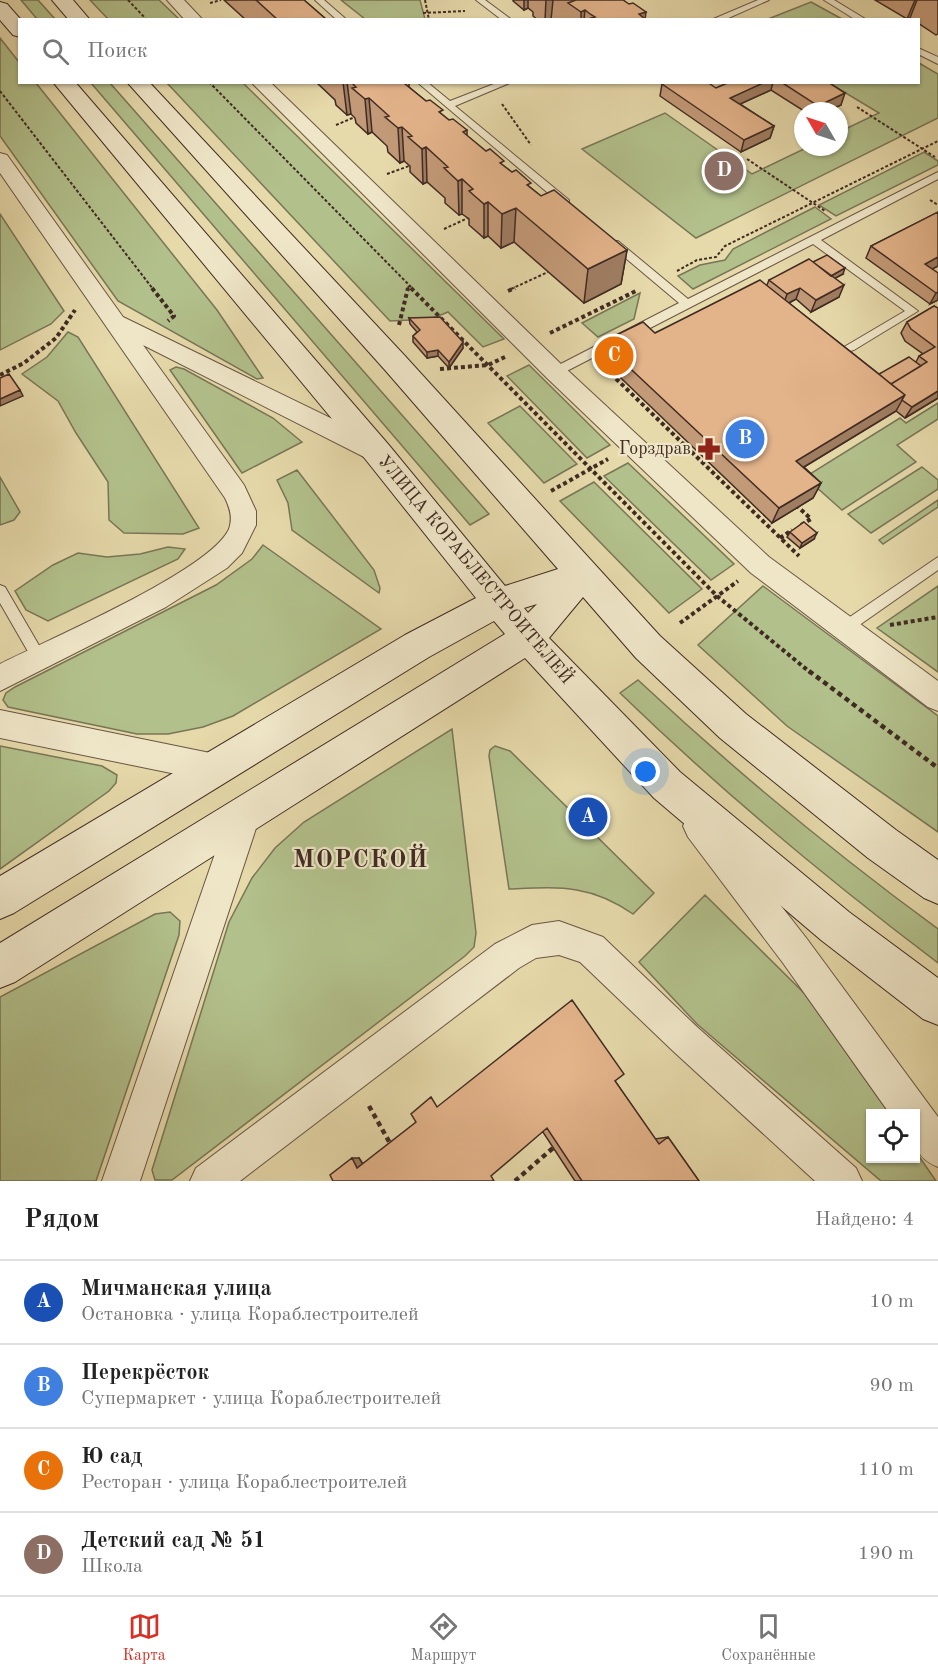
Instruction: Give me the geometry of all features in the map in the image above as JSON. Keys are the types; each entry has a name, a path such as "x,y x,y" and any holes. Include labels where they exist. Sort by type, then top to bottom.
{"main road":[{"path":"62,0 78,18"},
{"path":"0,8 18,29"},
{"name":"УЛИЦА КОРАБЛЕСТРОИТЕЛЕЙ","path":"65,84 377,452 528,638 582,698 667,785 835,926 938,1004"},
{"path":"139,84 395,363 648,647 733,726 882,844 938,884"},
{"path":"0,899 417,646 499,602 582,575"},
{"path":"0,967 528,638 582,575"}],"street":[{"path":"175,0 193,18"},
{"path":"261,84 555,372 760,565 938,698"},
{"path":"0,159 235,492 245,512 241,532 226,553 204,571 176,588 0,678"},
{"path":"117,322 377,452"},
{"path":"0,724 215,768"},
{"path":"667,785 795,951 910,1109"},
{"path":"121,1181 245,813"},
{"path":"209,1181 507,956 532,942 559,938 591,949 685,1039 843,1181"},
{"path":"920,1124 938,1148"}],"lane":[{"path":"319,0 341,18"},
{"path":"480,0 505,18"},
{"path":"720,18 765,0"},
{"path":"828,0 860,18"},
{"path":"920,51 938,61"},
{"path":"423,84 578,213"},
{"path":"449,105 503,84"},
{"path":"555,372 938,175"},
{"path":"603,234 687,304"},
{"path":"813,239 913,311 850,347"},
{"path":"843,629 938,563"},
{"path":"0,591 39,658"}],"path":[{"path":"128,0 145,18"},
{"path":"425,0 429,18"},
{"path":"423,13 492,9"},
{"path":"211,84 717,596 788,655 938,768"},
{"path":"491,89 551,174 544,184"},
{"path":"0,91 174,316 148,338"},
{"path":"857,107 938,159"},
{"path":"328,128 355,117"},
{"path":"547,335 697,260 716,257 725,246 938,141"},
{"path":"747,159 842,224"},
{"path":"380,178 409,166"},
{"path":"437,232 468,218"},
{"path":"503,294 548,272"},
{"path":"397,333 409,285"},
{"path":"0,375 24,363 56,338 76,309"},
{"path":"429,370 488,365"},
{"path":"603,365 780,538 811,519 791,501"},
{"path":"680,623 787,545"},
{"path":"886,625 938,617"},
{"path":"369,1106 391,1146"},
{"path":"515,1181 554,1148"}],"green space":[{"path":"21,0 38,0 54,18 36,18"},
{"path":"90,0 159,0 178,18 107,18"},
{"path":"341,0 420,0 425,18 364,18"},
{"path":"811,2 840,18 771,18"},
{"path":"0,38 18,61 18,84 37,84 217,310 263,378 257,379 118,301 0,136"},
{"path":"920,64 938,74 938,118 696,238 582,149 665,113 752,174 794,154 794,156 848,156 848,128 879,113 831,84 920,84"},
{"path":"92,84 111,84 489,514 470,525"},
{"path":"168,84 244,84 504,339 483,347 448,312 431,319 390,321"},
{"path":"924,152 938,161 938,165 836,216 819,205"},
{"path":"815,207 831,219 693,289 678,276 700,265 725,260 733,249"},
{"path":"0,214 64,311 51,324 0,350"},
{"path":"640,293 634,319 598,337 582,323"},
{"path":"68,332 78,337 199,528 183,534 124,533 109,520 108,482 58,401 22,374 47,357"},
{"path":"529,365 610,445 587,458 507,376"},
{"path":"176,367 184,369 273,418 302,442 242,473 170,370"},
{"path":"938,403 938,419 897,445 916,462 842,510 805,477 900,418 906,423"},
{"path":"520,406 577,464 544,483 488,423"},
{"path":"628,463 734,564 711,580 604,476"},
{"path":"922,467 938,480 938,489 871,533 848,514"},
{"path":"297,470 374,570 380,588 379,593 292,530 288,503 277,480"},
{"path":"0,477 20,512 14,520 0,525"},
{"path":"594,482 702,589 669,613 560,501"},
{"path":"938,500 938,507 883,544 879,540"},
{"path":"263,545 381,629 233,716 203,727 168,734 137,734 8,707 3,700 6,693 15,687 216,585 252,559"},
{"path":"168,547 185,549 178,559 48,621 26,610 15,591 53,565 78,553 107,557 140,554"},
{"path":"763,586 938,716 938,832 787,726 698,645"},
{"path":"938,586 938,672 877,628"},
{"path":"638,680 784,809 938,929 938,963 775,833 620,693"},
{"path":"452,729 476,933 474,947 172,1180 155,1180 152,1170 229,922 252,878 275,848 304,822"},
{"path":"0,746 102,766 117,775 116,783 109,791 0,869"},
{"path":"495,746 510,751 654,893 633,914 603,897 588,892 559,888 509,889 489,756 490,750"},
{"path":"705,895 804,993 886,1109 866,1109 866,1163 920,1163 920,1158 936,1181 881,1181 697,1024 639,962"},
{"path":"170,912 180,921 179,935 96,1181 0,1181 0,997 155,914"}],"building":[{"path":"256,0 304,0 325,18 276,18"},
{"path":"576,0 623,0 629,4 633,3 646,12 639,14 644,18 591,18 595,17 585,10 581,12 568,3"},
{"path":"353,84 405,84 426,101 430,100 443,110 439,112 467,130 463,132 486,151 490,149 504,161 500,163 512,172 516,170 531,183 527,185 541,196 554,190 627,250 588,269 516,208 502,214 488,202 484,204 469,191 473,189 462,179 458,181 444,168 448,167 426,147 422,149 408,137 412,136 402,127 398,128 385,117 389,116 369,98 365,99 352,88 356,87"},
{"path":"662,84 710,84 716,88 725,84 761,84 730,98 774,126 744,140"},
{"path":"784,84 831,84 845,93 826,102 812,102"},
{"path":"938,212 938,257 925,264 938,273 938,292 936,293 871,246"},
{"path":"827,255 845,268 831,276 813,262"},
{"path":"809,259 844,285 816,300 800,288 787,294 769,280"},
{"path":"760,280 905,395 796,461 821,483 779,508 602,342 643,322 655,333"},
{"path":"934,306 938,308 938,391 912,407 902,400 905,395 891,384 927,362 919,356 935,347 911,329 907,322"},
{"path":"440,317 463,342 449,362 438,350 427,352 413,336 420,330 409,318"},
{"path":"909,357 921,366 891,384 879,374"},
{"path":"9,374 20,390 0,399 0,378"},
{"path":"804,522 817,533 802,543 790,532"},
{"path":"572,1000 624,1074 615,1081 659,1144 668,1137 699,1181 582,1181 547,1128 491,1176 494,1181 333,1181 330,1175 352,1158 357,1168 416,1122 411,1114 431,1097 437,1107"}],"place":[{"name":"Детский сад № 51","path":"724,171"},
{"name":"Ю сад","path":"614,356"},
{"name":"Перекрёсток","path":"745,439"},
{"name":"Горздрав","path":"709,449"},
{"name":"Мичманская улица","path":"588,817"}],"district":[{"name":"МОРСКОЙ","path":"361,861"}]}
